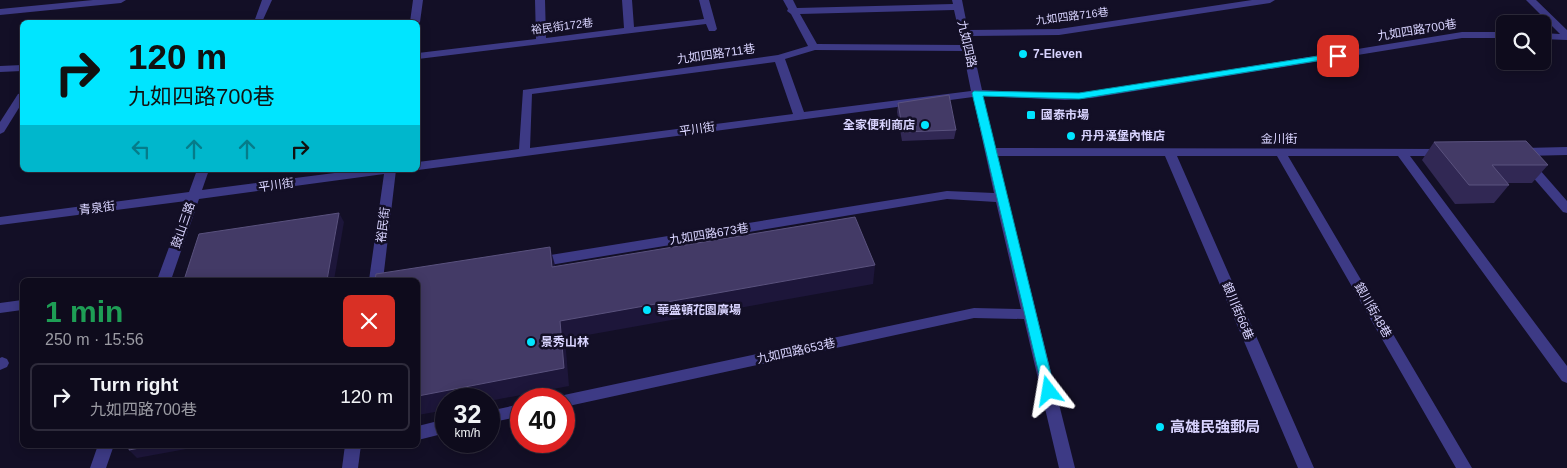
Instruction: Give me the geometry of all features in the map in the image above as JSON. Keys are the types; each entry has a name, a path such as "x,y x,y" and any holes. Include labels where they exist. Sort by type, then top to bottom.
{"street":[{"path":"0,12 121,0"},
{"path":"259,20 267,0"},
{"path":"415,20 418,0"},
{"path":"540,0 541,41"},
{"path":"627,0 629,30"},
{"name":"裕民街172巷","path":"420,56 629,30 711,25 704,0"},
{"path":"788,0 792,11 814,47"},
{"name":"九如四路716巷","path":"965,33 1059,32 1270,0"},
{"path":"1531,0 1567,36"},
{"path":"792,11 957,4"},
{"name":"九如四路","path":"957,4 990,152 1067,468"},
{"name":"九如四路700巷","path":"977,93 1065,97 1462,35 1496,36"},
{"path":"1551,36 1567,36"},
{"name":"九如四路711巷","path":"524,153 527,92 780,58 814,47 968,48"},
{"path":"780,58 800,114"},
{"path":"0,70 20,68"},
{"name":"平川街","path":"420,166 800,114 977,93"},
{"path":"0,130 17,112"},
{"path":"1567,151 1513,152 1567,209"},
{"name":"金川街","path":"990,152 1460,152"},
{"path":"1401,152 1567,377"},
{"name":"銀川街66巷","path":"1170,153 1306,468"},
{"name":"銀川街48巷","path":"1282,153 1464,468"},
{"name":"鼓山三路","path":"165,278 202,172"},
{"name":"平川街","path":"194,196 374,172"},
{"name":"裕民街","path":"376,278 389,172"},
{"name":"九如四路673巷","path":"525,264 947,195 1002,198"},
{"name":"青泉街","path":"0,220 194,196"},
{"path":"0,308 20,305"},
{"name":"九如四路653巷","path":"575,399 974,313 1030,314"},
{"path":"420,432 435,429"},
{"path":"98,468 105,448"},
{"path":"350,468 355,448"}],"building":[{"name":"全家便利商店","path":"949,95 956,130 903,132 898,103"},
{"path":"1526,141 1548,165 1492,165 1509,185 1469,185 1434,142"},
{"path":"339,213 327,278 185,278 199,234"},
{"path":"855,217 875,265 560,321 564,368 460,388 435,388 435,393 420,396 420,278 375,278 376,274 550,247 552,267"}],"place":[{"name":"7-Eleven","path":"1023,54"},
{"name":"國泰市場","path":"1031,115"},
{"name":"全家便利商店","path":"925,125"},
{"name":"丹丹漢堡內惟店","path":"1071,136"},
{"name":"華盛頓花園廣場","path":"647,310"},
{"name":"景秀山林","path":"531,342"},
{"name":"高雄民強郵局","path":"1160,427"}],"route":[{"path":"1049,391 977,93 1079,96 1338,56"}]}
